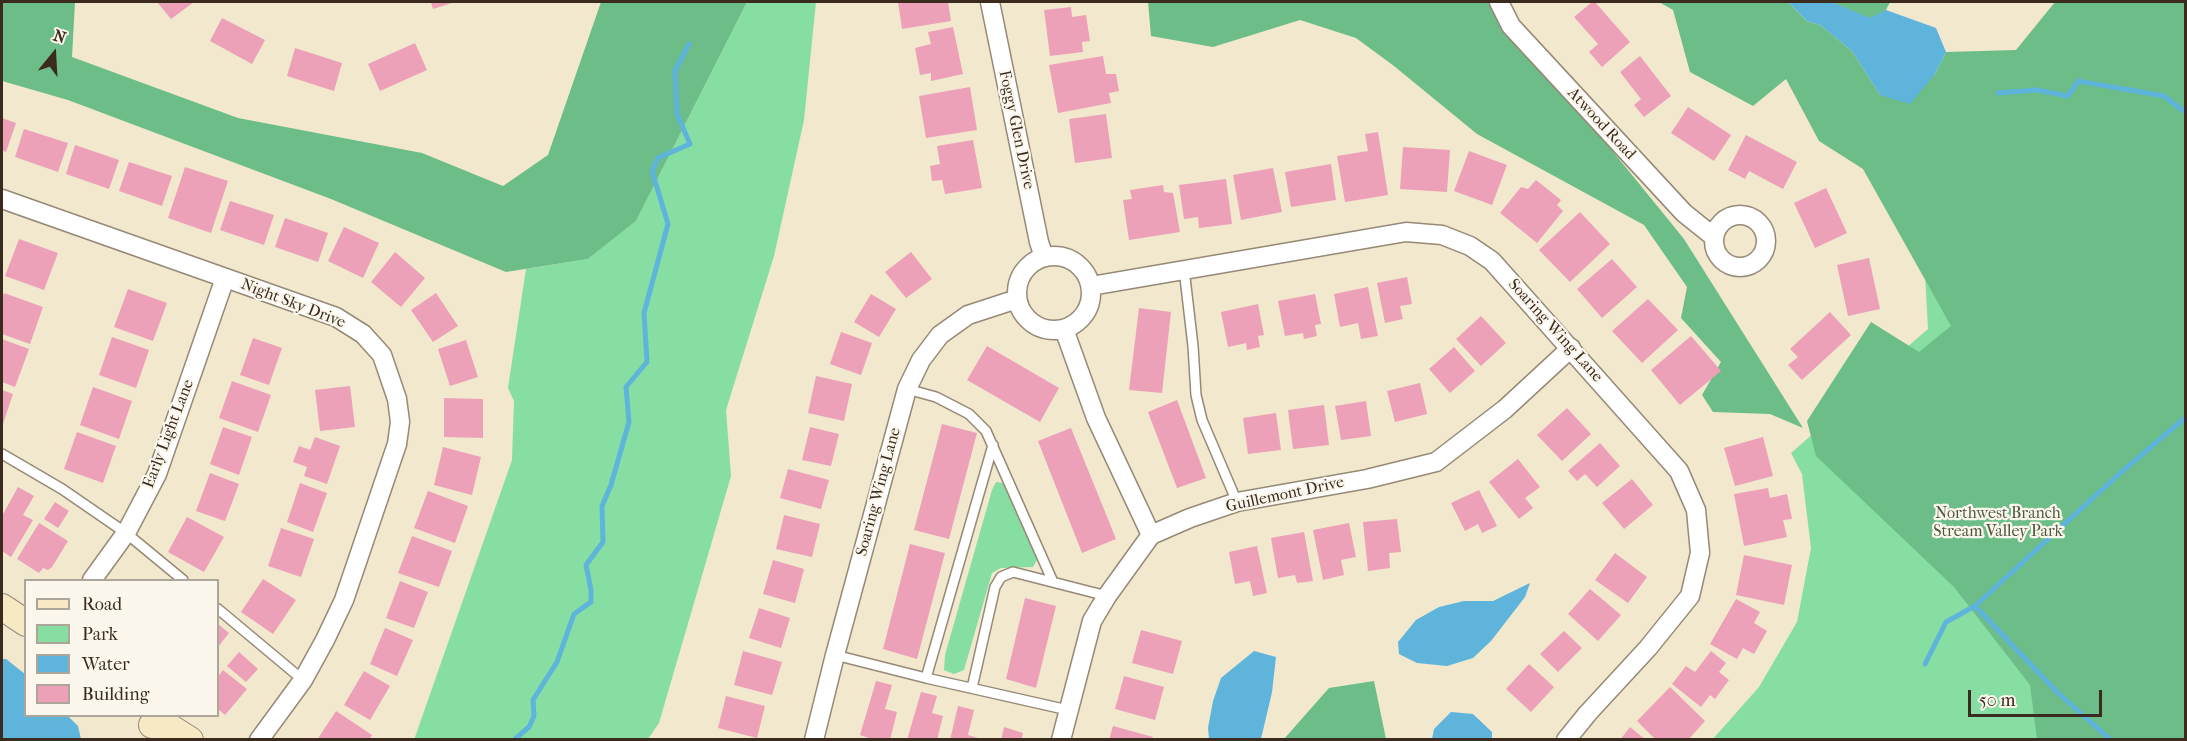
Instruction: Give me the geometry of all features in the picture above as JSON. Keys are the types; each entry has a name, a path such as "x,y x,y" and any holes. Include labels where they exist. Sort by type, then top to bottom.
{"street":[{"name":"Foggy Glen Drive","path":"990,2 1044,257"},
{"name":"Atwood Road","path":"1499,2 1511,26 1684,213 1714,237"},
{"name":"Night Sky Drive","path":"2,199 336,317 363,334 382,355 398,399 400,422 398,444 344,600 303,680 259,740"},
{"name":"Soaring Wing Lane","path":"1091,286 1406,232 1442,235 1470,246 1492,261 1679,471 1696,510 1700,553 1690,596 1648,648 1587,713 1566,740"},
{"path":"1057,256 1079,265 1087,275 1091,286 1089,308 1075,325 1064,329 1052,331 1039,328 1021,311 1017,299 1020,277 1034,261 1044,257 1057,256"},
{"name":"Early Light Lane","path":"93,579 126,533 157,474 225,278"},
{"name":"Soaring Wing Lane","path":"814,740 907,389 921,360 940,335 968,315 1017,299"},
{"path":"1061,740 1092,621 1151,535 1096,418 1064,329"},
{"name":"Guillemont Drive","path":"1151,535 1190,518 1237,502 1366,479 1436,462 1505,409 1571,348"},
{"path":"2,607 24,622"},
{"path":"154,727 168,726 190,740"}],"lane":[{"path":"1184,269 1196,395 1202,420 1237,502"},
{"path":"907,389 936,397 969,414 986,431 1053,582"},
{"path":"926,678 993,446"},
{"path":"2,454 62,489 126,533 182,579"},
{"path":"972,688 995,587 1001,577 1013,572 1107,596"},
{"path":"219,610 303,680"},
{"path":"835,655 1068,710"}],"green space":[{"path":"2,2 75,2 72,57 238,118 422,153 503,186 548,155 601,2 747,2 636,221 588,259 506,272 331,199 68,100 2,81"},
{"path":"747,2 816,2 804,120 774,256 726,410 731,476 659,723 648,739 414,740 512,460 514,401 508,388 526,269 588,259 636,221"},
{"path":"1148,2 1499,2 1511,26 1684,239 1803,428 1770,414 1713,412 1702,395 1721,362 1681,318 1687,287 1644,225 1477,134 1356,38 1300,20 1213,47 1151,36"},
{"name":"Northwest Branch Stream Valley Park","path":"1659,2 1788,2 1807,21 1820,25 1852,51 1880,95 1935,74 1946,52 2016,50 2055,2 2185,2 2185,739 2037,739 2030,685 1954,587 1816,456 1807,421 1871,322 1919,352 1951,326 1863,169 1819,141 1786,79 1753,106 1690,72 1673,10"},
{"path":"1832,2 1890,2 1886,10 1870,19"},
{"name":"Northwest Branch Stream Valley Park","path":"2185,2 2185,739 1712,740 1759,687 1797,622 1811,548 1802,474 1791,453 1831,418 1828,415 1928,329 1921,200"},
{"path":"996,482 1004,483 1009,489 1037,560 1033,567 1001,568 992,573 964,670 954,674 944,670 945,655"},
{"path":"1374,681 1386,739 1284,739 1329,688"}],"water":[{"path":"1788,2 1832,2 1870,18 1886,10 1936,28 1946,52 1935,74 1910,104 1880,95 1852,51 1820,25 1807,21"},
{"path":"1530,583 1525,597 1491,641 1473,658 1447,666 1417,663 1399,654 1398,642 1416,620 1439,607 1464,601 1493,601"},
{"path":"1254,651 1276,657 1272,692 1261,739 1209,739 1208,728 1213,701 1221,678"},
{"path":"2,659 6,659 24,673 24,717 69,717 78,726 81,739 2,739"},
{"path":"1451,712 1473,714 1492,732 1492,739 1432,739 1434,729"}],"building":[{"path":"157,2 194,2 171,19"},
{"path":"431,2 455,2 433,9"},
{"path":"898,2 948,2 951,21 902,29"},
{"path":"1595,2 1630,42 1602,67 1589,52 1598,44 1574,17"},
{"path":"1071,7 1072,17 1086,15 1090,41 1082,42 1083,52 1050,56 1044,10"},
{"path":"222,18 265,40 252,64 210,41"},
{"path":"953,27 963,74 931,81 931,73 920,75 915,48 931,44 928,32"},
{"path":"415,43 427,70 380,91 368,64"},
{"path":"295,48 342,63 334,91 287,76"},
{"path":"1103,56 1106,74 1116,74 1119,91 1109,93 1111,103 1058,113 1049,65"},
{"path":"1640,56 1671,96 1644,117 1634,105 1641,99 1620,72"},
{"path":"970,87 977,130 926,138 919,96"},
{"path":"1688,107 1731,135 1714,161 1671,133"},
{"path":"1106,114 1112,158 1075,163 1069,119"},
{"path":"2,118 16,123 6,152 2,150"},
{"path":"24,129 68,143 58,172 15,157"},
{"path":"1378,132 1388,195 1345,202 1337,156 1368,151 1365,134"},
{"path":"1746,135 1797,162 1783,189 1749,171 1745,179 1728,170"},
{"path":"973,140 982,188 945,194 942,180 932,181 930,166 940,164 937,146"},
{"path":"75,145 119,160 109,189 66,174"},
{"path":"1403,147 1450,150 1447,192 1400,189"},
{"path":"1469,151 1507,165 1492,205 1454,191"},
{"path":"129,162 172,176 162,206 119,191"},
{"path":"1331,164 1336,200 1291,207 1285,172"},
{"path":"185,167 228,181 211,233 168,218"},
{"path":"1273,168 1282,212 1241,220 1233,175"},
{"path":"1226,179 1232,224 1199,228 1198,217 1184,219 1179,185"},
{"path":"1536,180 1561,200 1557,205 1563,211 1537,243 1500,213 1521,187 1528,189"},
{"path":"1163,185 1164,192 1173,193 1180,232 1129,240 1123,200 1132,199 1130,190"},
{"path":"1826,188 1847,233 1815,248 1794,203"},
{"path":"230,201 274,215 264,245 220,230"},
{"path":"1580,212 1610,244 1570,282 1539,250"},
{"path":"285,218 328,233 318,262 275,247"},
{"path":"344,227 379,243 363,278 328,261"},
{"path":"19,239 58,253 44,290 5,276"},
{"path":"395,252 425,278 401,307 371,282"},
{"path":"911,252 932,279 906,298 885,272"},
{"path":"1869,258 1880,309 1848,316 1837,265"},
{"path":"1612,259 1637,287 1602,318 1577,289"},
{"path":"1407,277 1412,304 1400,306 1403,319 1385,323 1377,283"},
{"path":"1368,287 1378,336 1361,339 1358,323 1340,327 1334,294"},
{"path":"128,289 167,303 153,341 114,327"},
{"path":"4,293 43,307 30,344 2,334"},
{"path":"436,293 458,326 433,342 411,310"},
{"path":"871,294 896,309 879,337 854,322"},
{"path":"1315,294 1321,324 1315,325 1317,336 1304,339 1303,333 1285,336 1278,301"},
{"path":"1648,299 1678,330 1642,363 1612,331"},
{"path":"1258,304 1264,335 1258,336 1260,347 1247,350 1246,343 1228,347 1221,312"},
{"path":"1139,308 1171,312 1162,393 1129,390"},
{"path":"1830,312 1851,335 1802,380 1788,365 1798,357 1790,349"},
{"path":"1481,316 1506,343 1481,366 1456,339"},
{"path":"841,332 872,343 861,375 830,364"},
{"path":"1691,336 1721,371 1680,405 1651,370"},
{"path":"112,337 149,350 136,388 99,375"},
{"path":"253,338 282,348 269,385 240,375"},
{"path":"2,339 29,349 15,387 2,382"},
{"path":"466,340 478,377 450,386 438,349"},
{"path":"987,346 1059,388 1040,422 967,380"},
{"path":"1454,347 1475,371 1450,393 1429,369"},
{"path":"816,376 852,384 844,421 808,413"},
{"path":"232,381 271,395 258,432 219,418"},
{"path":"1420,383 1427,414 1395,422 1387,391"},
{"path":"350,386 355,427 320,431 315,390"},
{"path":"93,387 132,401 119,439 80,425"},
{"path":"2,390 13,394 2,427"},
{"path":"444,398 483,399 483,438 444,437"},
{"path":"1177,400 1206,478 1177,488 1148,412"},
{"path":"1366,401 1371,436 1341,440 1335,406"},
{"path":"1324,405 1329,445 1293,449 1288,410"},
{"path":"1567,408 1591,434 1562,461 1537,435"},
{"path":"1276,413 1281,450 1248,454 1243,418"},
{"path":"942,424 977,433 949,539 914,530"},
{"path":"223,427 252,437 239,475 210,464"},
{"path":"810,427 839,434 831,466 802,460"},
{"path":"1071,428 1116,539 1082,553 1038,441"},
{"path":"77,432 116,446 103,483 64,469"},
{"path":"315,437 340,446 327,484 304,476 307,467 293,462 299,446 310,450"},
{"path":"1763,437 1773,476 1735,486 1724,448"},
{"path":"1600,443 1620,466 1597,487 1585,474 1577,481 1568,471"},
{"path":"443,447 481,457 472,495 434,485"},
{"path":"1518,459 1540,487 1525,498 1533,508 1519,519 1489,482"},
{"path":"788,469 829,480 821,509 780,498"},
{"path":"210,473 239,484 225,521 196,511"},
{"path":"1632,479 1653,505 1624,529 1602,503"},
{"path":"300,483 327,493 313,532 287,522"},
{"path":"18,487 34,496 23,515 33,520 11,557 2,551 2,516"},
{"path":"1768,488 1770,498 1787,494 1792,519 1783,520 1787,537 1744,546 1734,494"},
{"path":"1479,490 1497,526 1482,533 1478,524 1465,531 1451,503"},
{"path":"428,491 468,506 455,543 414,528"},
{"path":"55,502 69,511 58,528 44,519"},
{"path":"784,515 820,524 812,557 776,549"},
{"path":"187,517 224,537 204,572 168,552"},
{"path":"1397,519 1401,552 1389,553 1390,568 1368,571 1363,522"},
{"path":"39,523 68,541 52,567 48,570 43,568 39,573 17,559"},
{"path":"1349,523 1356,557 1341,560 1344,575 1323,580 1313,530"},
{"path":"281,528 314,539 301,577 268,566"},
{"path":"1304,532 1313,581 1297,583 1295,575 1278,578 1271,538"},
{"path":"412,536 452,551 439,587 398,573"},
{"path":"910,544 945,553 917,659 883,649"},
{"path":"1257,546 1267,593 1253,596 1250,581 1235,584 1229,552"},
{"path":"1615,553 1647,577 1628,603 1595,580"},
{"path":"1744,555 1792,565 1784,605 1736,595"},
{"path":"773,560 804,569 795,603 763,594"},
{"path":"263,579 296,600 273,634 241,612"},
{"path":"400,581 428,592 414,628 386,618"},
{"path":"1590,589 1621,615 1598,641 1568,614"},
{"path":"1025,598 1056,606 1036,688 1006,679"},
{"path":"1736,599 1760,612 1754,623 1767,631 1754,654 1743,648 1737,659 1710,644"},
{"path":"759,608 790,618 781,648 749,638"},
{"path":"219,625 229,633 219,646"},
{"path":"385,628 413,640 397,676 370,664"},
{"path":"1141,630 1182,641 1173,674 1132,663"},
{"path":"1564,631 1582,648 1558,672 1540,654"},
{"path":"743,651 782,662 772,695 734,685"},
{"path":"1711,651 1726,663 1719,672 1729,680 1715,699 1710,695 1701,707 1672,684 1686,666 1695,672"},
{"path":"239,652 258,669 246,682 227,666"},
{"path":"1529,664 1554,687 1531,712 1506,689"},
{"path":"223,670 247,689 225,715 219,710 219,676"},
{"path":"364,671 390,686 370,720 344,705"},
{"path":"1124,676 1164,687 1155,720 1115,709"},
{"path":"876,681 892,685 885,709 897,712 890,740 875,740 860,735"},
{"path":"1670,687 1705,721 1688,740 1656,740 1637,721"},
{"path":"921,692 937,696 932,713 943,716 937,740 907,740"},
{"path":"726,696 765,706 757,738 718,728"},
{"path":"958,706 974,710 968,735 978,740 950,740"},
{"path":"336,711 372,735 369,740 317,740"},
{"path":"1113,726 1153,737 1153,740 1109,740"},
{"path":"1004,727 1023,733 1021,740 1001,740"},
{"path":"1630,727 1646,740 1620,740"}],"waterway":[{"path":"514,740 529,727 534,716 533,700 557,662 574,614 591,602 586,565 603,542 602,506 611,485 629,422 626,387 647,362 644,313 668,224 652,171 658,158 690,144 677,114 675,71 689,44"},
{"path":"1998,93 2037,90 2068,96 2078,81 2164,96 2186,113"},
{"path":"2111,740 2058,693 1975,606 2118,475 2186,417"},
{"path":"1925,664 1946,622 1975,606"}]}
